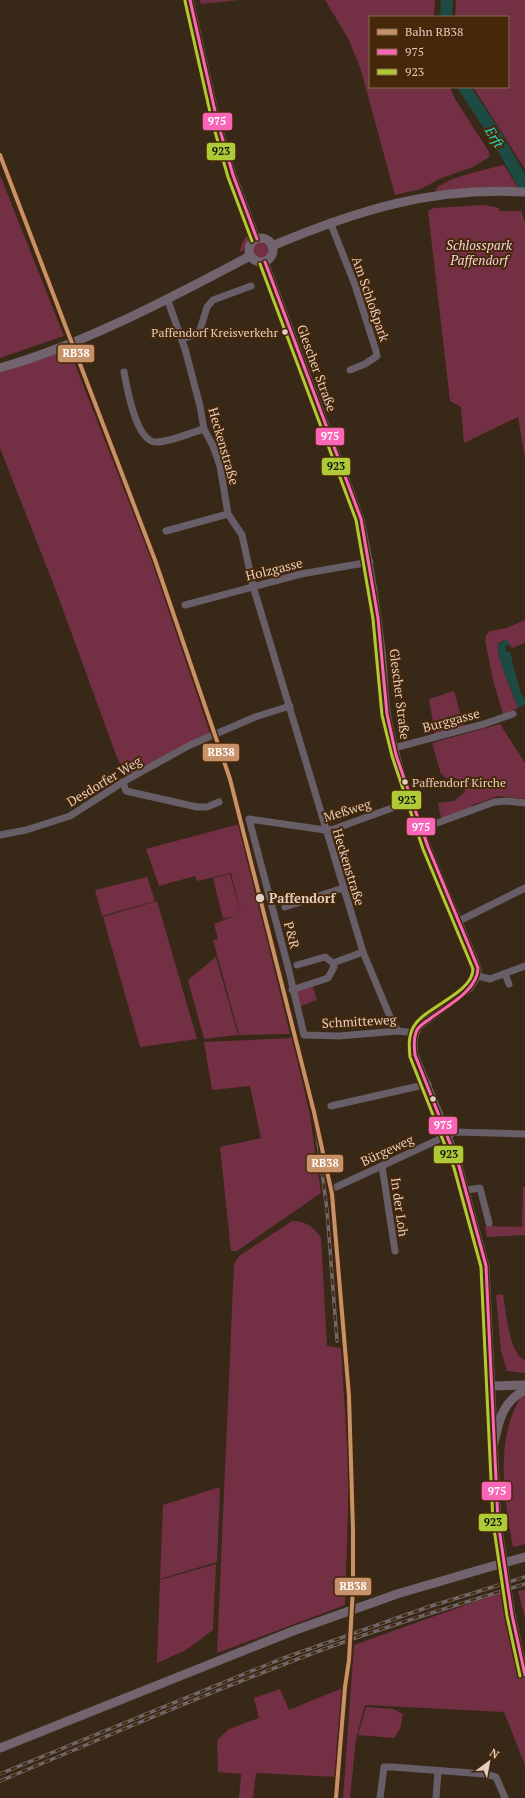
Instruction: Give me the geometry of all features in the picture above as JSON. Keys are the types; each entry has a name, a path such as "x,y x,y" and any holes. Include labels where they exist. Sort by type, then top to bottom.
{"main road":[{"path":"272,246 330,222 376,208 417,198 460,192 525,192"},
{"path":"257,239 267,239 272,246 273,253 265,262 257,262 250,256 249,246 257,239"},
{"path":"0,368 72,343 167,298 250,256"},
{"path":"491,1386 525,1385"},
{"path":"494,1443 504,1409 515,1396 525,1390"},
{"path":"0,1748 293,1631 397,1594 525,1557"}],"street":[{"path":"190,0 217,120 233,175 257,239"},
{"name":"Am Schloßpark","path":"330,222 355,285 377,356 365,364 350,370"},
{"name":"Glescher Straße","path":"265,262 319,410 355,499 370,562 382,652 389,722 394,748 421,829 478,968 478,976"},
{"path":"182,339 196,334 200,330 207,307 212,300 251,286"},
{"name":"Heckenstraße","path":"167,298 182,339 200,406 204,430 213,446 220,466 228,514 242,536 253,586 290,706 325,830 363,952 391,1019 398,1031"},
{"path":"124,372 136,417 144,437 154,442 163,441 204,430"},
{"path":"166,531 228,514"},
{"name":"Holzgasse","path":"185,604 301,574 370,562"},
{"name":"Desdorfer Weg","path":"0,835 26,830 70,816 123,782 190,746 254,717 290,706"},
{"name":"Burggasse","path":"394,748 484,724 513,714"},
{"path":"123,782 126,791 197,807 207,807 219,802"},
{"path":"421,829 494,802 507,801 525,803"},
{"name":"Meßweg","path":"249,819 325,830 343,826 403,804"},
{"name":"P&R","path":"249,819 288,967 292,990 304,1035"},
{"path":"285,907 343,888"},
{"path":"459,921 525,888"},
{"path":"333,963 363,952"},
{"path":"292,990 328,978 334,968 333,963 325,957 297,965"},
{"path":"525,966 490,979 478,976 470,988 426,1022 415,1033 414,1043 415,1055 448,1135 467,1190 486,1266 498,1522 512,1615 525,1675"},
{"path":"505,974 509,984"},
{"name":"Schmitteweg","path":"304,1035 339,1036 380,1034 398,1031 415,1033"},
{"path":"331,1106 428,1084"},
{"name":"Bürgeweg","path":"336,1187 455,1132 525,1134"},
{"name":"In der Loh","path":"382,1166 394,1251"},
{"path":"467,1190 480,1188 489,1223"},
{"path":"380,1798 384,1767 485,1774 496,1777 505,1798"},
{"path":"436,1798 438,1771"}],"green space":[{"path":"200,0 239,0 201,4"},
{"path":"325,0 435,0 434,16 369,16 369,88 450,88 455,99 488,150 490,155 488,158 473,167 439,179 421,189 395,195 361,70 348,38"},
{"path":"456,0 525,0 525,169 474,88 509,88 509,16 455,16"},
{"path":"504,165 518,188 435,191 446,182 455,178"},
{"path":"0,175 64,336 0,358"},
{"name":"Schlosspark Paffendorf","path":"485,205 499,208 500,211 521,211 525,222 525,458 518,417 464,443 461,407 450,401 428,211 433,208"},
{"path":"247,236 249,237 242,252 240,251 242,243"},
{"path":"258,242 264,242 269,247 267,256 264,258 258,258 253,253 253,247"},
{"path":"69,349 152,561 210,733 126,776 116,755 55,588 0,448 0,373"},
{"path":"525,620 525,643 512,648 505,640 498,646 502,667 518,708 503,714 493,680 485,640 486,635 490,631 507,628"},
{"path":"454,691 464,726 435,735 429,699"},
{"path":"500,724 525,763 525,799 498,796 473,805 469,809 441,818 438,803 454,801 465,792 463,782 453,777 446,778 441,774 432,743"},
{"path":"239,824 290,1034 239,1035 213,940 218,939 214,924 237,915 223,919 213,878 230,874 241,914 231,873 197,881 195,876 159,886 146,849"},
{"path":"147,877 155,901 102,916 95,890"},
{"path":"157,901 197,1039 140,1047 103,917"},
{"path":"216,957 238,1035 204,1039 188,980"},
{"path":"312,985 317,1000 298,1007 294,991"},
{"path":"292,1038 310,1115 321,1193 237,1251 231,1251 220,1147 261,1138 250,1086 212,1090 204,1042"},
{"path":"523,1187 525,1187 525,1235 487,1237 485,1226 522,1227"},
{"path":"292,1221 309,1225 321,1238 327,1346 341,1348 349,1476 345,1605 217,1653 234,1264 239,1256"},
{"path":"503,1294 509,1331 515,1350 525,1360 525,1373 507,1371 501,1351 496,1295"},
{"path":"525,1394 525,1544 513,1547 505,1489 504,1450 513,1412 522,1395"},
{"path":"220,1487 217,1562 160,1579 163,1505"},
{"path":"216,1564 213,1630 186,1650 157,1663 160,1580"},
{"path":"525,1590 525,1618 518,1591"},
{"path":"502,1592 525,1678 525,1765 504,1712 365,1705 356,1739 350,1798 343,1798 354,1645"},
{"path":"345,1687 338,1777 256,1773 253,1798 239,1798 241,1774 218,1772 217,1740 229,1729 259,1718 254,1698 280,1689 289,1710"},
{"path":"366,1707 393,1709 403,1714 400,1729 394,1738 358,1735"}],"water":[{"path":"505,640 509,642 510,645 505,646 506,652 510,652 520,692 525,699 525,704 518,708 499,658 498,645"}],"waterway":[{"name":"Erft","path":"446,16 447,0"},
{"name":"Erft","path":"465,88 498,139 525,187"}],"railway":[{"path":"314,1112 327,1210 337,1341"},
{"path":"0,1774 281,1659 428,1607 525,1577"},
{"path":"0,1781 279,1666 395,1624 525,1584"}],"rail line":[{"name":"RB38","path":"0,155 155,560 230,779 314,1112 332,1194 349,1396 353,1530 353,1587 349,1660 345,1687 336,1798"}],"transit line":[{"name":"975","path":"190,0 217,120 233,175 257,239"},
{"name":"923","path":"185,1 212,121 228,177 252,241"},
{"name":"975","path":"265,262 361,519 378,618 387,714 396,755 428,847 478,968 477,976 467,990 453,1003 418,1028 415,1036 414,1049 415,1055 459,1166 486,1266 498,1522 512,1615 525,1675"},
{"name":"923","path":"260,264 356,520 373,619 382,715 392,756 423,849 473,969 471,978 457,993 428,1012 414,1026 409,1042 409,1049 410,1057 454,1168 481,1267 493,1522 507,1616 520,1676"}],"place":[{"name":"Paffendorf Kreisverkehr","path":"285,332"},
{"name":"Paffendorf Kirche","path":"405,782"},
{"name":"Paffendorf","path":"260,898"}]}
